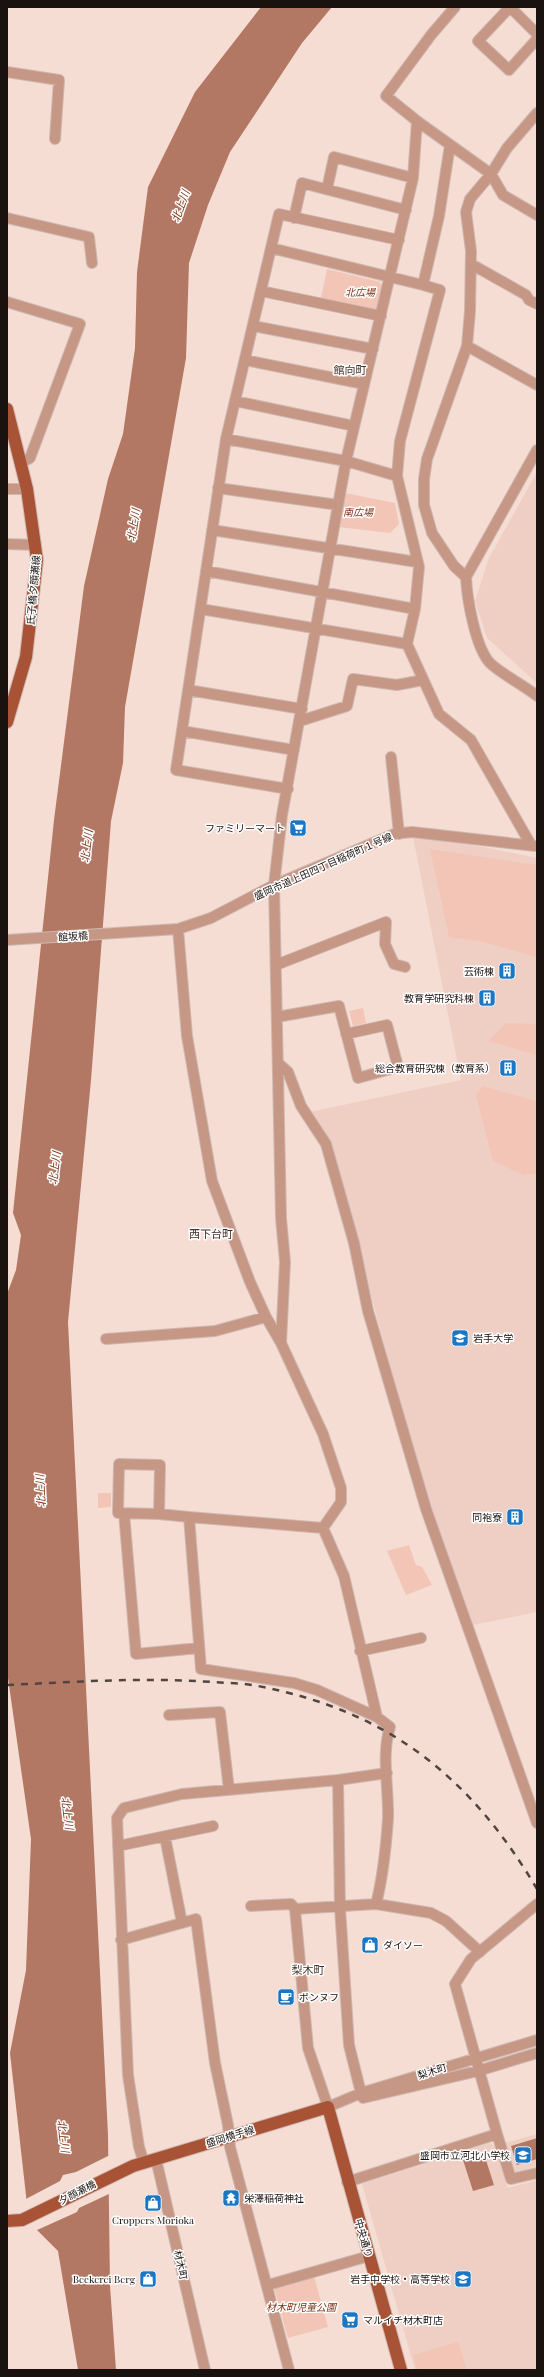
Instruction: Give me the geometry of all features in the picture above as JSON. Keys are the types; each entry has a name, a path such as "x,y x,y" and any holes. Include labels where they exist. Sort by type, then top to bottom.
{"main road":[{"name":"氏子橋夕顔瀬線","path":"7,409 27,489 36,546 36,568 26,657 7,722"},
{"name":"盛岡横手線","path":"138,2164 328,2107"},
{"name":"中央通り","path":"328,2107 347,2182 401,2370"},
{"name":"夕顔瀬橋","path":"7,2222 22,2220 138,2164"}],"street":[{"path":"455,7 431,35 386,96 417,121 491,174 503,195 537,215"},
{"path":"537,34 510,7 478,41 509,70 537,39"},
{"path":"7,72 59,80 55,139"},
{"path":"466,577 454,566 432,533 424,505 424,479 432,443 445,411 467,346 470,311 471,264 466,212 470,199 491,174 507,148 537,113"},
{"path":"281,1343 285,1262 281,1218 274,885 282,815 288,789 346,461 413,178 417,121"},
{"path":"423,285 439,216 450,145"},
{"path":"327,189 334,157 413,178"},
{"path":"294,218 302,183 406,210"},
{"path":"288,789 176,770 226,439 279,214 399,240"},
{"path":"7,218 89,237 92,263"},
{"path":"271,248 390,276 440,290 400,441 397,476 419,567 415,609 407,644 422,680 439,714 471,740 534,846"},
{"path":"471,264 526,295 529,300 537,304"},
{"path":"261,291 381,316"},
{"path":"7,302 80,324 30,458 21,463"},
{"path":"253,326 373,349"},
{"path":"467,346 537,385"},
{"path":"245,360 364,384"},
{"path":"235,401 354,426"},
{"path":"226,439 346,461 397,476"},
{"path":"537,450 466,577 466,599 482,650 489,663 537,696"},
{"path":"218,488 338,506"},
{"path":"7,489 27,489"},
{"path":"212,530 417,562"},
{"path":"7,544 36,546"},
{"path":"206,571 415,609"},
{"path":"201,609 407,644"},
{"path":"300,721 347,706 353,679 397,685 422,680"},
{"path":"188,690 302,709"},
{"path":"182,731 294,750"},
{"path":"391,757 399,834"},
{"name":"盛岡市道上田四丁目稲荷町１号線","path":"139,931 178,929 211,918 274,885 372,842 399,834 412,832 534,846"},
{"path":"276,965 386,922 385,944 394,964 405,967"},
{"path":"178,929 187,1036 212,1181 250,1282 266,1317 281,1343 323,1434 341,1488 341,1502 323,1528"},
{"name":"館坂橋","path":"7,940 139,931"},
{"path":"277,1018 339,1006 346,1034 358,1078 398,1067 387,1025 346,1034"},
{"path":"278,1063 288,1072 301,1106 326,1144 354,1243 368,1312 426,1509 537,1823"},
{"path":"106,1340 215,1331 266,1317"},
{"path":"159,1514 160,1465 119,1464 118,1513 159,1514 323,1528"},
{"path":"124,1513 136,1654 199,1648"},
{"path":"189,1517 201,1669 294,1683 317,1690 377,1717 390,1727 387,1773 388,1818 381,1886 376,1904"},
{"path":"323,1528 344,1576 360,1651 377,1717"},
{"path":"360,1651 422,1638"},
{"path":"169,1715 220,1712 229,1790"},
{"path":"138,2164 139,2147 128,2075 121,1940 117,1818 124,1808 182,1794 338,1780 387,1773"},
{"path":"338,1780 340,1908 349,2045 360,2092"},
{"path":"118,1846 213,1826"},
{"path":"165,1836 182,1923"},
{"path":"251,1906 291,1904 295,1909 308,2048 328,2107 478,2071 537,2054"},
{"path":"295,1909 340,1908 376,1904 431,1913 446,1921 480,1952"},
{"path":"537,1904 472,1959 455,1984 474,2058 511,2179 537,2174"},
{"path":"121,1940 196,1919 215,2063 228,2125 228,2136 289,2370"},
{"name":"梨木町","path":"328,2107 360,2092 537,2040"},
{"path":"347,2182 497,2134"},
{"name":"材木町","path":"156,2159 205,2370"},
{"path":"268,2285 369,2256"}],"shaded area":[{"path":"537,472 537,683 487,638 475,601 489,558"},
{"name":"岩手大学","path":"412,832 537,858 537,1612 468,1626 434,1530 331,1146 310,1112 461,1080"},
{"name":"盛岡市立河北小学校","path":"537,2134 537,2166 514,2173 505,2143"},
{"name":"岩手中学校・高等学校","path":"490,2143 495,2146 508,2188 537,2180 537,2370 415,2370 362,2184"}],"green space":[{"name":"北広場","path":"327,269 380,282 382,286 376,309 371,310 321,298"},
{"name":"南広場","path":"345,493 395,503 399,524 390,533 339,527"},
{"path":"430,849 537,865 537,957 480,941 449,937"},
{"path":"363,1008 366,1023 353,1026 349,1011"},
{"path":"506,1023 537,1024 537,1055 488,1041"},
{"path":"482,1086 537,1101 537,1173 524,1175 493,1161 476,1096"},
{"path":"98,1493 111,1493 111,1507 98,1508"},
{"path":"409,1545 416,1565 422,1567 432,1585 406,1595 387,1551"},
{"name":"材木町児童公園","path":"314,2276 328,2327 288,2338 274,2287"},
{"path":"458,2342 467,2370 417,2370 413,2355"}],"water":[{"name":"北上川","path":"261,7 332,7 302,43 230,152 208,205 189,263 186,358 125,707 123,763 111,821 91,1080 68,1322 108,2135 110,2286 116,2370 78,2370 58,2251 29,2222 10,2053 26,1970 31,1839 7,1671 7,1294 16,1270 21,1235 13,1213 54,820 84,586 108,479 123,434 135,348 137,272 148,187 195,92"},
{"path":"537,2138 537,2159 517,2165 511,2146"},
{"path":"484,2154 494,2185 473,2191 463,2160"}],"pier":[{"path":"110,2155 111,2193 79,2208 77,2212 35,2231 27,2223 24,2200 60,2181 63,2175 76,2172"}],"railway":[{"path":"7,1685 135,1680 241,1684 258,1686 305,1697 347,1712 386,1731 421,1754 454,1782 483,1813 511,1849 537,1889"}],"place":[{"name":"ファミリーマート","path":"298,828"},
{"name":"芸術棟","path":"507,971"},
{"name":"教育学研究科棟","path":"487,998"},
{"name":"総合教育研究棟（教育系）","path":"508,1068"},
{"name":"岩手大学","path":"460,1338"},
{"name":"同袍寮","path":"515,1517"},
{"name":"ダイソー","path":"370,1945"},
{"name":"ポンヌフ","path":"286,1997"},
{"name":"盛岡市立河北小学校","path":"523,2155"},
{"name":"栄澤稲荷神社","path":"231,2198"},
{"name":"Croppers Morioka","path":"153,2203"},
{"name":"Beckerei Berg","path":"148,2279"},
{"name":"岩手中学校・高等学校","path":"463,2279"},
{"name":"マルイチ材木町店","path":"350,2320"}],"district":[{"name":"館向町","path":"350,369"},
{"name":"西下台町","path":"211,1233"},
{"name":"梨木町","path":"308,1969"}]}
